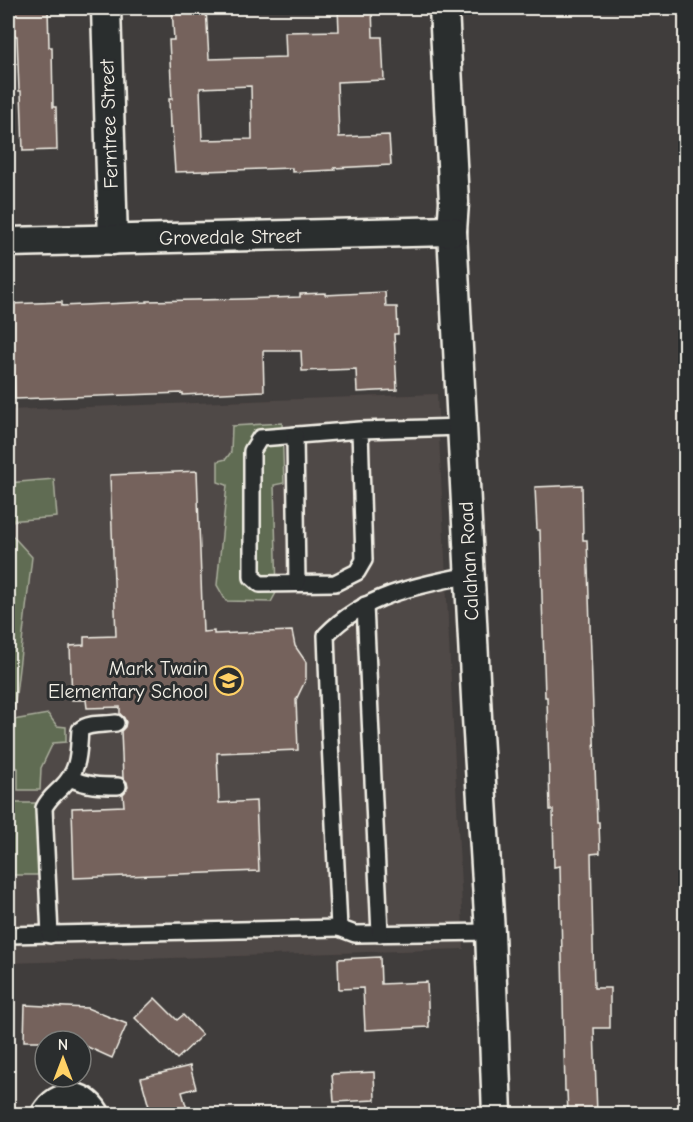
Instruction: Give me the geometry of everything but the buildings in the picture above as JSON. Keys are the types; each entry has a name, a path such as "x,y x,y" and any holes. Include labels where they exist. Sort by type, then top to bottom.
{"street":[{"name":"Ferntree Street","path":"106,8 112,240"},
{"name":"Calahan Road","path":"444,8 454,201 452,231 490,932 497,1114"},
{"name":"Grovedale Street","path":"8,242 452,231"},
{"path":"46,1114 58,1101 66,1098 75,1098 83,1102 94,1114"}],"lane":[{"path":"360,430 364,560 357,572 334,583 260,584 252,577 252,451 260,438 360,430 463,427"},
{"path":"295,435 297,583"},
{"path":"339,928 326,635 338,622 365,605 400,590 470,575"},
{"path":"365,605 380,934"},
{"path":"50,935 44,808 47,801 76,770 80,730 90,725 116,723"},
{"path":"70,778 95,786 118,786"},
{"path":"8,935 339,928 355,934 490,932"}],"shaded area":[{"name":"Mark Twain Elementary School","path":"437,394 464,949 8,963 8,410"}],"green space":[{"path":"282,423 284,483 274,485 277,591 271,602 226,601 217,585 227,485 218,482 218,461 226,459 231,452 232,426"},
{"path":"54,479 57,517 8,521 8,483"},
{"path":"9,532 32,557 13,720 48,714 57,726 66,727 66,742 53,743 41,768 40,790 18,790 18,768 8,766"},
{"path":"8,803 37,803 38,875 8,875"}],"place":[{"name":"Mark Twain Elementary School","path":"229,680"}]}
